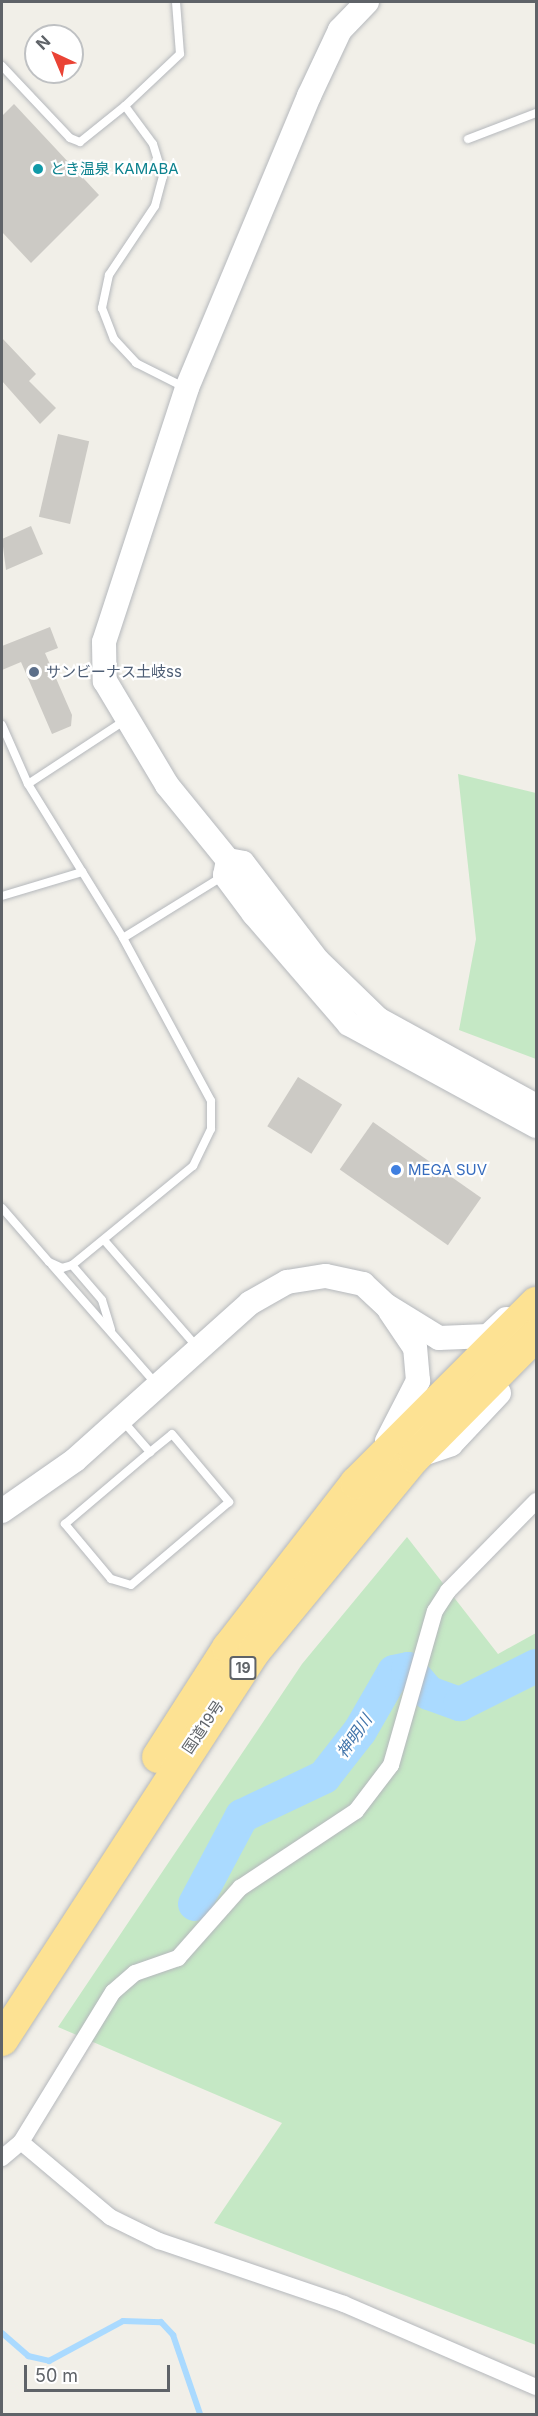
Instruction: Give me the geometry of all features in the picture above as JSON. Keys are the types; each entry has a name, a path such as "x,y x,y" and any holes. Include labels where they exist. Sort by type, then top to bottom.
{"highway":[{"name":"国道19号","path":"2,2003 228,1648 375,1462 537,1303"},
{"name":"国道19号","path":"2,2040 106,1872 254,1652 415,1457 537,1335"}],"street":[{"path":"368,2 340,30 309,96 187,388 104,642 105,681 124,721 227,868 349,1024 537,1126"},
{"path":"227,868 243,863 318,961 378,1019 537,1106"},
{"path":"2,1511 75,1460 120,1417 250,1303 287,1282 326,1276 363,1284 387,1306 439,1338 461,1340 488,1335 537,1291"},
{"path":"375,1462 418,1381 415,1348 387,1306"},
{"path":"415,1457 451,1444 537,1354"},
{"path":"2,2158 21,2142 113,1992 135,1972 178,1958 240,1888 356,1811 392,1765 435,1611 448,1591 537,1501"},
{"path":"21,2142 110,2217 159,2241 344,2304 537,2387"}],"lane":[{"path":"2,66 70,138 80,142 125,106 180,54 176,2"},
{"path":"125,106 153,144 163,176 155,206 109,274 102,308 114,339 136,363 187,388"},
{"path":"468,139 537,113"},
{"path":"28,784 124,721"},
{"path":"2,724 28,784 123,938 211,1101 211,1129 193,1166 72,1265 62,1268 49,1262"},
{"path":"123,938 227,868"},
{"path":"2,896 82,872"},
{"path":"2,1208 156,1385"},
{"path":"104,1240 198,1348"},
{"path":"72,1265 102,1300 113,1335"},
{"path":"120,1417 150,1452"},
{"path":"172,1434 229,1502 131,1585 111,1579 65,1524 150,1452 172,1434"}],"green space":[{"path":"458,774 536,793 536,1059 459,1030 476,939"},
{"path":"407,1537 498,1654 536,1633 536,2345 214,2223 282,2123 58,2027 302,1664"}],"building":[{"name":"とき温泉 KAMABA","path":"14,104 99,195 31,263 2,232 2,116"},
{"path":"2,338 36,374 29,381 56,408 40,424 2,381"},
{"path":"58,434 89,441 70,524 39,517"},
{"path":"31,526 43,554 6,570 2,539"},
{"path":"50,627 58,648 45,653 72,715 71,726 52,734 21,662 2,670 2,646"},
{"path":"298,1077 342,1105 311,1154 267,1126"},
{"path":"373,1122 481,1198 448,1245 340,1170"}],"waterway":[{"name":"神明川","path":"195,1904 242,1816 324,1777 360,1731 394,1672 408,1669 429,1693 460,1704 536,1666"},
{"path":"2,2333 28,2356 49,2361 123,2321 161,2322 173,2335 200,2414"}],"place":[{"name":"とき温泉 KAMABA","path":"38,169"},
{"name":"サンビーナス土岐ss","path":"34,672"},
{"name":"MEGA SUV","path":"396,1170"}]}
